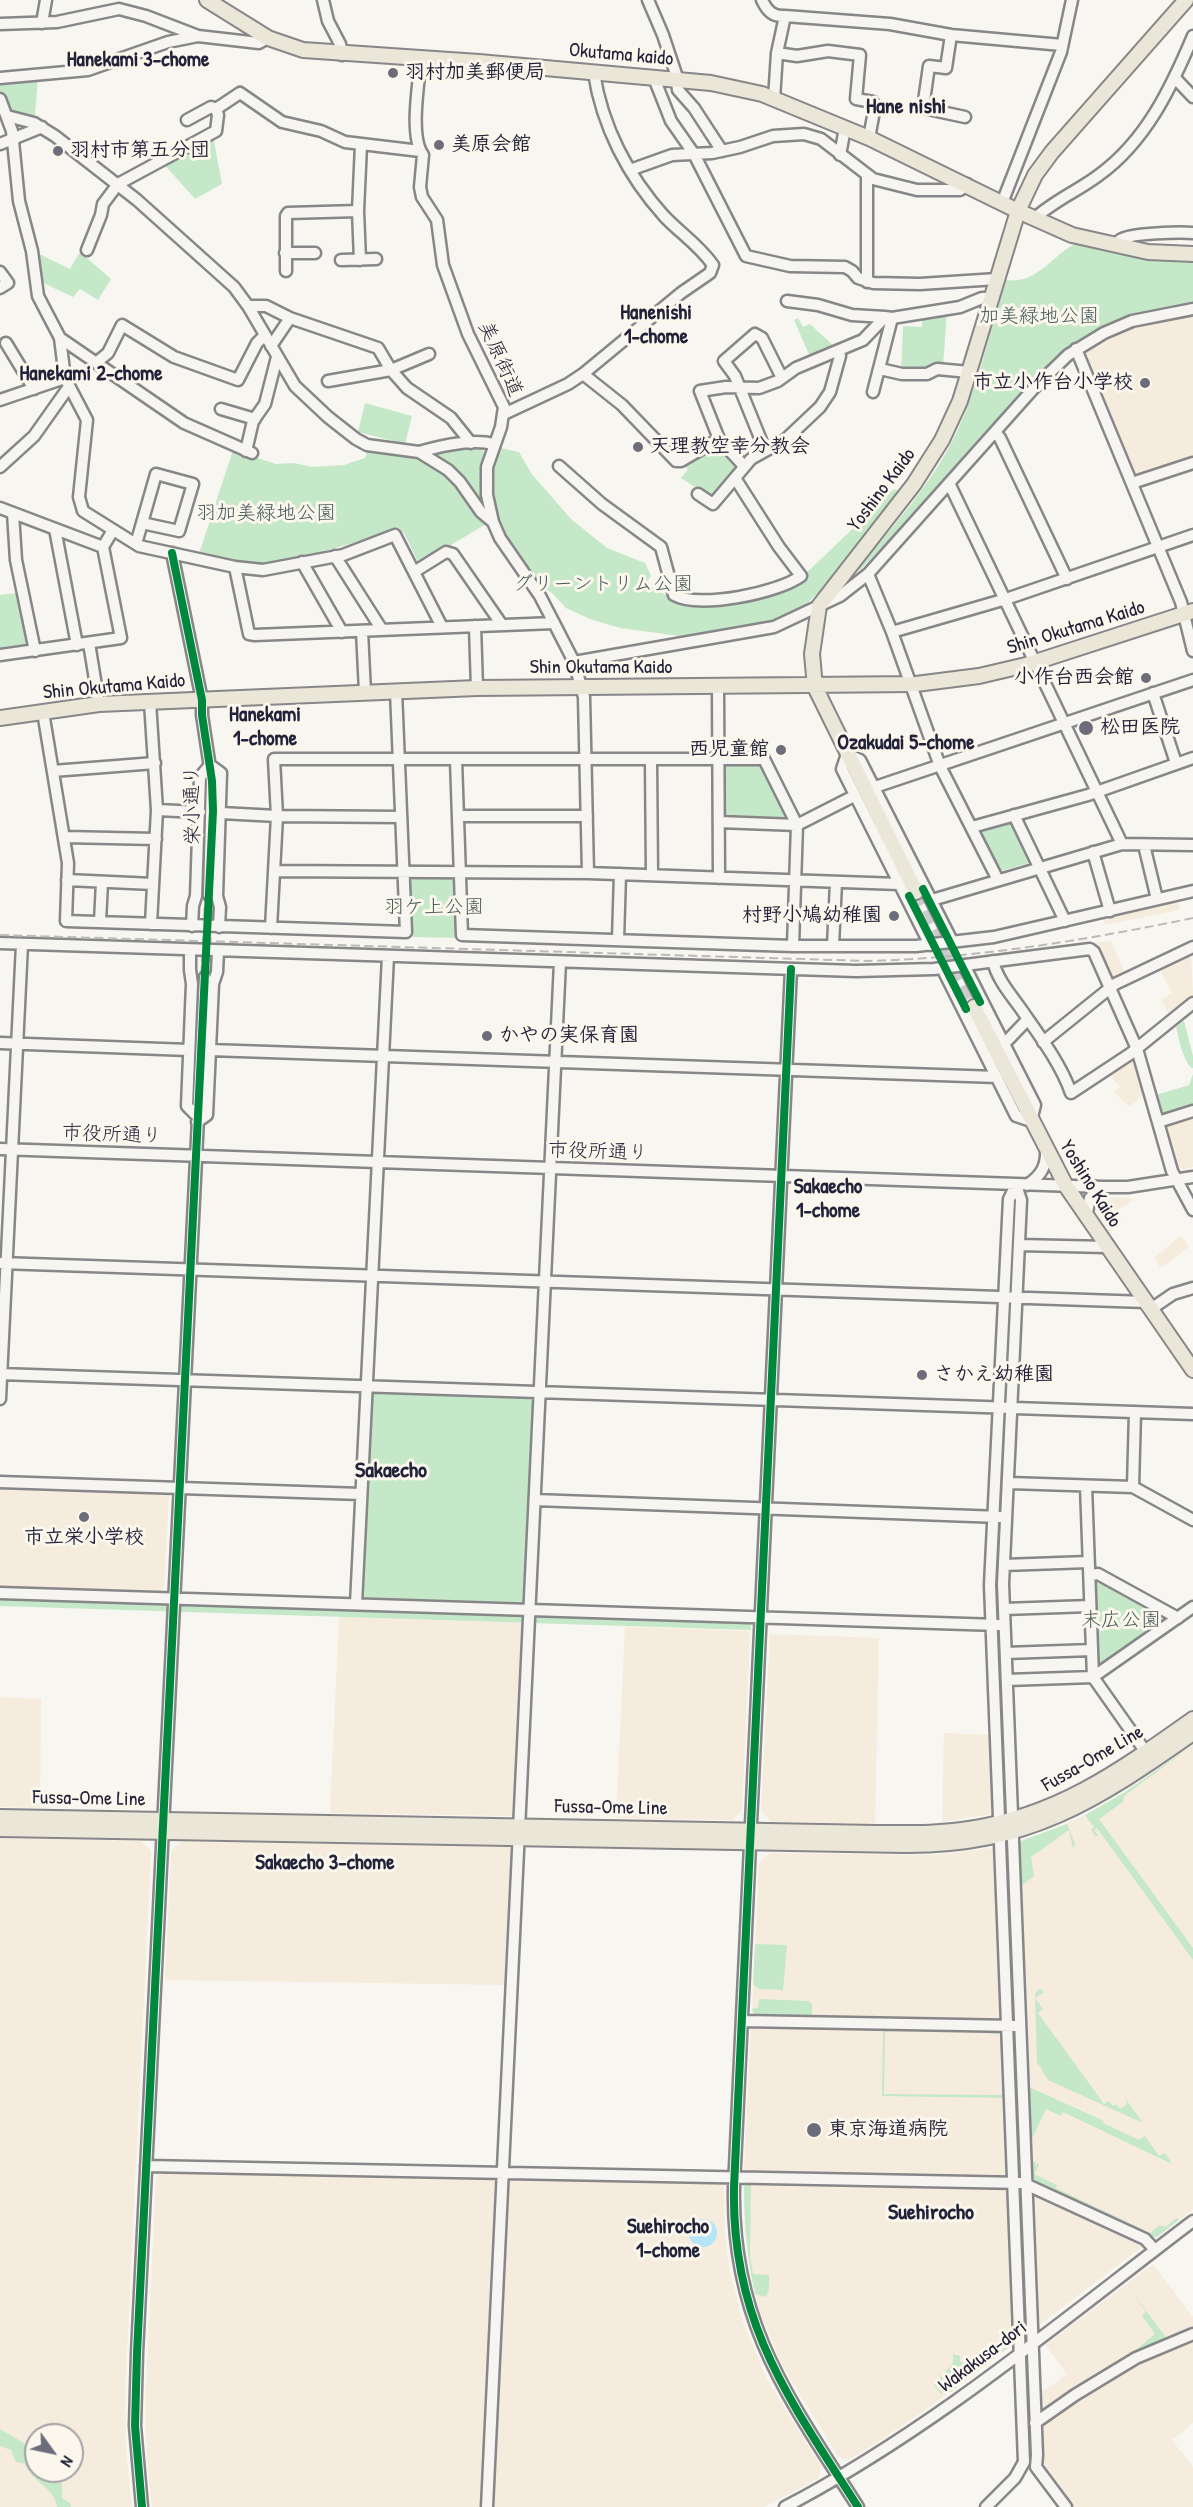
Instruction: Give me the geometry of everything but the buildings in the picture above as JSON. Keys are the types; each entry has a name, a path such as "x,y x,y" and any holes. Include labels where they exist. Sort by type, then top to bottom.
{"main road":[{"name":"Okutama kaido","path":"207,0 268,38 303,50 342,55 421,58 731,86 774,99 869,138 967,184 1034,219 1072,235 1148,252 1193,254"},
{"name":"Yoshino Kaido","path":"916,892 816,687 812,654 819,606 921,474 953,417 1018,211 1027,190 1047,159 1186,0"},
{"name":"Shin Okutama Kaido","path":"0,718 99,704 365,692 477,688 816,687 910,684 979,676 1036,663 1189,613"},
{"name":"Yoshino Kaido","path":"974,1007 1066,1186 1193,1370"},
{"name":"Fussa-Ome Line","path":"1150,1757 1193,1719"},
{"name":"Fussa-Ome Line","path":"0,1829 162,1826 911,1839 962,1830 1006,1827 1071,1798 1193,1733"},
{"name":"Fussa-Ome Line","path":"0,1817 162,1826"}],"street":[{"path":"42,24 46,0"},
{"path":"323,0 328,21 340,44 342,55"},
{"path":"648,0 663,35 679,92 694,108 722,151"},
{"path":"762,0 771,13 777,16 890,24 951,35 1062,45"},
{"path":"1062,45 1072,0"},
{"path":"1002,203 1077,6 1083,0"},
{"path":"0,24 42,24 120,9 146,16 198,36 259,43 268,38"},
{"path":"774,99 777,53 785,16"},
{"path":"951,35 946,68 929,66 923,108 965,117"},
{"path":"0,78 88,70 168,42 198,36"},
{"path":"1034,219 1120,158 1155,114 1175,78 1193,36"},
{"path":"777,53 797,56 828,51 860,55 856,99 873,102 875,106 869,138"},
{"name":"美原街道","path":"421,58 416,128 423,160 420,188 422,197 438,220 443,265 468,334 501,399 504,414 487,467 486,485 493,522 500,538 540,596 554,622 574,662 584,697 588,873"},
{"path":"504,414 568,384 583,374 681,293 710,273 713,265 695,242 666,218 630,170 602,111 594,73"},
{"path":"654,78 671,121 694,154 746,256 790,266 845,267 867,282 920,284 997,279"},
{"path":"1175,78 1193,97"},
{"path":"216,109 240,93 282,122 321,131 345,142 420,151"},
{"path":"0,99 12,131 19,201 32,251 38,296 60,339 67,383 87,420 79,497 83,511 136,544 235,567 262,570 335,556 395,535 442,627"},
{"path":"187,120 211,107 216,109"},
{"path":"87,250 103,204 118,184 216,131 218,115 216,109"},
{"path":"7,116 42,127 118,184 234,287 248,306 300,393 356,439 367,444 419,452 453,475 481,512 493,522"},
{"path":"0,144 42,127"},
{"path":"840,155 845,128"},
{"path":"630,170 672,155 722,151 788,133 816,136 867,177 917,190 960,190 967,184"},
{"path":"360,260 358,211 361,145"},
{"path":"867,177 867,282"},
{"path":"286,271 285,216 288,213 358,211"},
{"path":"1115,245 1122,238 1193,233"},
{"path":"285,253 315,253"},
{"path":"342,260 376,259"},
{"path":"0,272 8,283 0,288"},
{"path":"788,301 818,305 852,315 888,317 960,307 982,298 991,298"},
{"path":"248,306 266,306 290,318 374,345 382,352 391,370 407,388 450,417 471,443"},
{"path":"574,662 764,630 799,617 840,596 868,574 1050,372 1076,349 1115,327 1132,321 1193,309"},
{"path":"744,466 718,439 700,391 738,387 759,388 782,378 796,368 863,340 888,317"},
{"path":"873,392 880,369 888,317"},
{"path":"270,346 290,318"},
{"path":"97,362 108,353 122,325 174,357 238,380 257,343 264,336"},
{"path":"765,450 735,376 724,361 754,334 762,338 782,378"},
{"path":"60,339 184,423 249,452 255,419 265,404 277,357"},
{"path":"6,343 34,389"},
{"path":"1076,349 1158,546 1189,613 1193,651"},
{"path":"698,494 713,504 744,466 765,450 785,440 820,407 830,392 840,356 839,351"},
{"path":"328,381 391,370 429,354"},
{"path":"880,369 902,374 927,374 937,369 969,372"},
{"path":"583,374 622,405 676,461 681,461 718,439"},
{"path":"0,400 34,389 67,383"},
{"path":"0,467 34,436 67,383"},
{"path":"221,409 255,419"},
{"path":"995,432 1000,438 1067,579"},
{"path":"419,452 471,443 494,444"},
{"path":"1132,483 1193,462"},
{"path":"559,466 602,504 656,542 664,554 674,595 691,599 753,596 788,584 801,576 779,547 735,478"},
{"path":"136,544 142,523 156,474 193,484 179,531 142,523"},
{"path":"949,483 1122,844"},
{"path":"0,508 103,547"},
{"path":"13,513 16,560 35,651"},
{"path":"55,529 77,645"},
{"path":"0,655 119,639 122,635 103,547 113,530"},
{"path":"892,632 1006,599 1193,535"},
{"name":"栄小通り","path":"168,552 202,715 210,765 213,811 209,896"},
{"path":"414,572 446,552 453,554 502,625"},
{"path":"335,556 382,630"},
{"path":"302,562 342,632"},
{"path":"235,567 249,634 554,622"},
{"path":"868,574 892,632 940,766 998,880"},
{"path":"475,626 477,688"},
{"path":"362,631 365,692"},
{"path":"89,643 99,704"},
{"path":"875,787 1193,680"},
{"path":"718,687 719,878"},
{"path":"43,712 68,863 66,921 406,932 396,691"},
{"path":"1153,693 1176,763"},
{"path":"150,702 157,810 151,924"},
{"path":"930,945 842,769 847,754 860,759 953,943"},
{"path":"972,827 1097,791 1193,758"},
{"path":"272,928 277,816 274,759 651,761 764,759 797,825 793,946"},
{"path":"456,760 462,935 793,946 930,945 994,937 1193,891"},
{"path":"651,761 652,875"},
{"path":"53,771 154,763"},
{"path":"192,926 196,896 200,777 210,765 221,773 217,896 220,907 219,927"},
{"path":"719,822 797,825 854,796"},
{"path":"157,810 200,812"},
{"path":"221,813 401,817"},
{"path":"458,816 586,816"},
{"path":"1014,816 1065,921"},
{"path":"64,837 156,839"},
{"path":"932,900 1122,844 1193,845"},
{"path":"1144,845 1158,899"},
{"path":"1093,852 1110,911"},
{"path":"274,871 588,873 899,884"},
{"path":"618,940 620,874"},
{"path":"67,880 153,884"},
{"path":"100,922 102,882"},
{"path":"833,946 836,882"},
{"path":"0,943 856,971 942,968 1090,949 1094,952 1137,1049 1176,1181 1193,1210"},
{"path":"0,1399 3,1263 12,1149 22,944"},
{"path":"1043,1042 1110,988 1193,947"},
{"path":"190,950 192,984 187,1106 196,1119"},
{"path":"196,1119 207,1115 213,984 217,972 218,951"},
{"path":"356,1604 388,956"},
{"path":"993,961 997,974 1065,1077 1071,1093 1137,1049 1193,1003"},
{"path":"487,2507 560,962"},
{"path":"942,968 1016,1116 1031,1121 1035,1105 964,965"},
{"path":"792,969 734,2220 737,2253 755,2326 785,2391 858,2507"},
{"path":"142,2507 137,2462 135,2400 196,1119 205,976"},
{"path":"1005,1044 1028,1019"},
{"path":"0,1043 189,1050"},
{"path":"210,1050 997,1077"},
{"path":"1158,1122 1193,1112"},
{"name":"市役所通り","path":"0,1149 1103,1187 1128,1187 1193,1177"},
{"path":"986,2507 1037,2455 1020,2025 990,1585 1009,1199 1021,1185 1041,1173 1046,1162 1046,1149"},
{"path":"1021,1185 1004,1565 1007,1680 1008,2026 1020,2351 1029,2462 1036,2467 1066,2507"},
{"path":"1086,1217 1090,1198 1103,1187"},
{"path":"1019,1245 1107,1247"},
{"path":"3,1263 1004,1298 1148,1306 1173,1294 1193,1288"},
{"path":"1,1374 1193,1414"},
{"path":"1133,1487 1135,1412"},
{"path":"0,1482 361,1494"},
{"path":"1009,1483 1133,1487 1193,1520"},
{"path":"1086,1486 1093,1677 1150,1757"},
{"path":"535,1500 1006,1517"},
{"path":"1004,1565 1088,1562"},
{"path":"1090,1575 1098,1574 1178,1618"},
{"path":"0,1593 992,1626 1005,1624"},
{"path":"1004,1609 1090,1606"},
{"path":"1007,1680 1093,1677 1193,1607"},
{"path":"1006,1653 1092,1650"},
{"path":"742,2021 1020,2025"},
{"path":"146,2166 1014,2183 1026,2184 1145,2239 1155,2250"},
{"name":"Wakakusa-dori","path":"785,2507 839,2477 931,2418 1193,2221"},
{"path":"1017,2266 1029,2266"},
{"path":"1035,2423 1075,2395 1136,2358 1193,2334"}],"shaded area":[{"name":"市立小作台小学校","path":"1193,316 1193,459 1138,477 1135,476 1085,351 1128,329"},
{"path":"1177,898 1180,910 1105,925 1103,916"},
{"path":"1111,941 1126,975 1114,981 1110,980 1094,943"},
{"path":"1191,953 1193,995 1169,1015 1161,999 1172,993 1158,966"},
{"path":"1130,1058 1134,1060 1144,1095 1129,1107 1114,1092 1120,1087 1108,1073"},
{"path":"1193,1115 1193,1167 1183,1170 1177,1166 1166,1126 1168,1123"},
{"path":"1102,1197 1131,1198 1132,1201 1115,1213 1122,1223 1110,1232 1095,1210"},
{"path":"1181,1235 1189,1247 1162,1267 1159,1266 1154,1258"},
{"name":"市立栄小学校","path":"2,1485 166,1491 169,1494 164,1588 160,1591 0,1586 0,1487"},
{"path":"339,1617 524,1623 515,1813 511,1816 330,1813"},
{"path":"625,1627 750,1631 742,1811 732,1820 616,1818"},
{"path":"770,1634 879,1638 875,1824 771,1822 761,1811"},
{"path":"0,1697 41,1699 40,1808 0,1807"},
{"path":"944,1733 992,1735 995,1811 993,1814 942,1822"},
{"path":"1193,1745 1193,1948 1099,1819 1120,1804 1116,1798"},
{"path":"1087,1814 1193,1960 1193,2209 1157,2237 1152,2237 1033,2180 1031,2176 1018,1844"},
{"path":"0,1838 141,1841 151,1851 125,2395 126,2449 132,2507 0,2507"},
{"path":"183,1841 510,1847 512,1850 507,1985 165,1980 171,1851"},
{"path":"992,1848 996,1850 1003,2019 1000,2021 755,2016 752,2013 759,1863 770,1853 933,1855"},
{"path":"755,2026 1000,2031 1003,2034 1008,2175 1006,2177 748,2172 744,2169 751,2030"},
{"path":"159,2171 494,2178 497,2181 482,2507 152,2507 147,2461 145,2406 156,2175"},
{"path":"512,2177 721,2181 724,2185 725,2236 729,2267 743,2322 767,2379 821,2467 818,2479 764,2507 492,2507 507,2181"},
{"path":"748,2182 1006,2187 1009,2189 1013,2345 881,2440 849,2460 838,2457 781,2363 760,2312 745,2232 744,2186"},
{"path":"1034,2192 1142,2243 1142,2247 1039,2325 1036,2324 1031,2194"},
{"path":"1153,2264 1193,2317 1193,2330 1043,2414 1039,2412 1038,2383 1044,2391 1067,2374 1045,2345"},
{"path":"1193,2338 1193,2423 1172,2440 1193,2467 1193,2507 1073,2507 1041,2464 1040,2427 1042,2423 1076,2399 1139,2361"}],"green space":[{"path":"38,77 35,116 7,111 0,92 0,79"},
{"path":"206,140 214,141 222,184 195,199 163,163"},
{"name":"加美緑地公園","path":"1077,243 1193,257 1193,305 1110,322 1061,353 1032,382 901,528 860,570 858,569 923,489 955,436 977,379 1006,280 1027,278"},
{"path":"80,252 111,279 98,300 80,289 73,297 39,281 37,253 70,269"},
{"path":"947,311 943,367 928,372 901,371 903,326 922,327 922,315"},
{"path":"798,318 803,327 810,324 837,349 811,359 794,320"},
{"path":"365,403 412,416 405,444 358,432"},
{"path":"716,443 737,467 713,499 681,478 688,469 683,465"},
{"name":"羽加美緑地公園","path":"369,445 428,458 458,483 488,523 419,564 404,533 397,530 304,557 266,565 242,564 199,554 233,450 276,464 294,463 312,467 344,465 365,458"},
{"path":"477,446 484,452 483,504 451,467 431,452"},
{"name":"グリーントリム公園","path":"501,448 519,452 531,473 571,519 607,548 645,563 651,576 646,583 674,600 710,603 797,582 894,489 899,491 820,591 801,609 784,620 694,638 620,628 590,619 566,608 552,593 541,586 500,526 491,493 490,479 496,451"},
{"path":"19,594 29,643 26,647 0,651 0,595"},
{"path":"769,759 798,819 726,819 725,761"},
{"path":"1015,817 1036,861 1001,871 978,826"},
{"name":"羽ケ上公園","path":"412,875 452,875 457,879 458,938 412,937 410,879"},
{"path":"1184,1021 1193,1056 1193,1068 1185,1058 1176,1027"},
{"path":"1193,1074 1193,1108 1165,1116 1162,1114 1156,1095 1189,1085"},
{"path":"374,1390 531,1394 537,1399 527,1600 523,1604 363,1599 360,1596 370,1394"},
{"name":"末広公園","path":"1097,1578 1168,1616 1168,1620 1100,1668 1096,1666 1093,1580"},
{"path":"0,1595 747,1622 751,1625 751,1630 0,1606"},
{"path":"997,1631 1001,1632 1007,1806 1005,1806"},
{"path":"1193,1745 1124,1796 1123,1802 1099,1819 1193,1948 1193,1960 1097,1828 1094,1830 1098,1835 1096,1837 1091,1830 1094,1827 1085,1815 1125,1792"},
{"path":"1067,1824 1075,1844 1073,1848 1069,1830 1031,1857 1034,1876 1021,1886 1021,1929 1018,1844"},
{"path":"1008,1849 1016,2018 1011,2018 1004,1850"},
{"path":"1021,1930 1029,2087 1104,2121 1103,2123 1139,2140 1145,2136 1159,2156 1165,2153 1172,2164 1063,2112 1061,2116 1046,2109 1030,2143"},
{"path":"755,1944 787,1945 783,1990 759,1989 753,1984"},
{"path":"1040,1988 1044,1992 1035,1998 1035,1994"},
{"path":"1035,1998 1043,2009 1038,2013 1104,2104 1109,2101 1120,2109 1127,2104 1125,2098 1143,2123 1048,2080 1037,2062"},
{"path":"759,1999 808,2001 812,2004 812,2016 834,2018 755,2016 752,2009 758,2007"},
{"path":"883,2029 894,2029 894,2031 885,2032 884,2094 1003,2095 1000,2034 986,2033 986,2031 1000,2031 1003,2034 1005,2098 882,2096"},
{"path":"1015,2033 1022,2174 1017,2173 1012,2034"},
{"path":"1032,2162 1036,2162 1035,2167 1039,2164 1034,2174 1057,2185 1056,2188 1150,2233 1160,2225 1165,2227 1177,2218 1179,2220 1157,2237 1152,2237 1033,2180"},
{"path":"751,2182 750,2256 753,2274 769,2275 769,2289 766,2297 755,2294 750,2267 744,2200 744,2186"},
{"path":"1126,2284 1168,2340 1122,2361 1155,2334 1142,2316 1146,2312"},
{"path":"1010,2343 1014,2343 951,2392 948,2389 941,2394 934,2385 953,2363 953,2354 960,2356 960,2362 988,2362 989,2355 997,2355"},
{"path":"0,2429 24,2444 24,2464 16,2462 11,2450 0,2446"},
{"path":"41,2483 61,2483 62,2498 71,2504 71,2507 57,2507 52,2494"}],"water":[{"path":"703,2219 713,2223 717,2233 713,2243 703,2247 693,2243 689,2233 693,2223"}],"tunnel":[{"path":"916,892 974,1007"},
{"path":"205,977 209,895"}],"railway":[{"path":"0,935 868,961 950,956 1032,947 1193,918"}],"cycle path":[{"path":"142,2507 135,2426 137,2353 213,811 212,781 202,715 202,700 172,553"},
{"path":"923,889 980,1002"},
{"path":"909,896 966,1009"},
{"path":"791,969 734,2187 736,2235 742,2279 769,2357 809,2430 858,2507"}],"place":[{"name":"羽村加美郵便局","path":"393,73"},
{"name":"美原会館","path":"439,145"},
{"name":"羽村市第五分団","path":"58,151"},
{"name":"市立小作台小学校","path":"1145,383"},
{"name":"天理教空幸分教会","path":"638,447"},
{"name":"小作台西会館","path":"1146,678"},
{"name":"松田医院","path":"1086,728"},
{"name":"西児童館","path":"781,750"},
{"name":"村野小鳩幼稚園","path":"894,916"},
{"name":"かやの実保育園","path":"487,1036"},
{"name":"さかえ幼稚園","path":"922,1375"},
{"name":"市立栄小学校","path":"84,1517"},
{"name":"東京海道病院","path":"814,2130"}],"district":[{"name":"Hanekami 3-chome","path":"138,60"},
{"name":"Hane nishi","path":"906,107"},
{"name":"Hanenishi 1-chome","path":"656,325"},
{"name":"Hanekami 2-chome","path":"91,374"},
{"name":"Hanekami 1-chome","path":"265,727"},
{"name":"Ozakudai 5-chome","path":"906,743"},
{"name":"Sakaecho 1-chome","path":"828,1199"},
{"name":"Sakaecho","path":"391,1471"},
{"name":"Sakaecho 3-chome","path":"325,1863"},
{"name":"Suehirocho","path":"931,2213"},
{"name":"Suehirocho 1-chome","path":"668,2239"}]}
